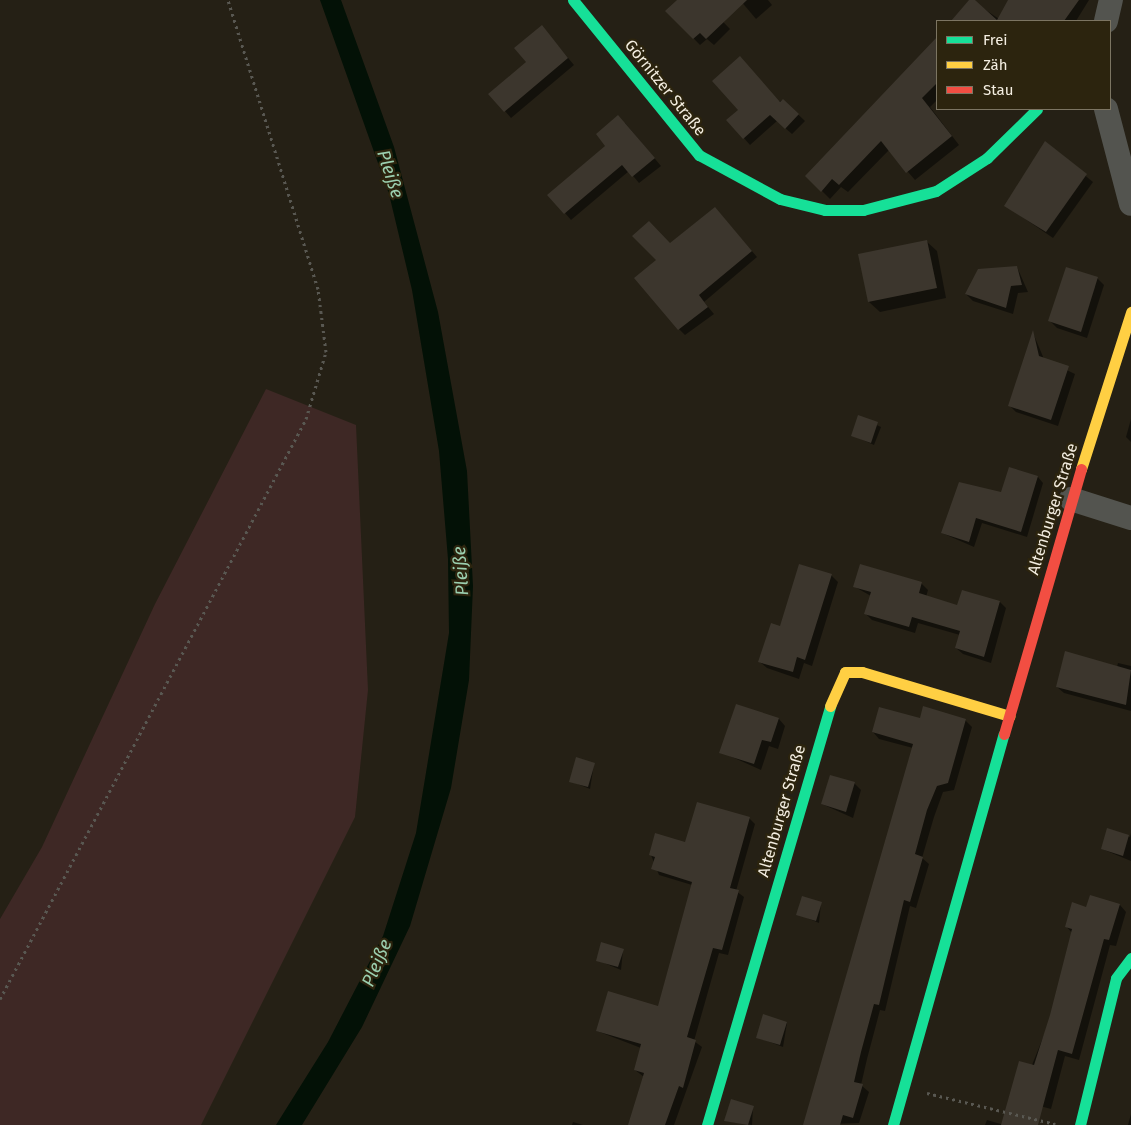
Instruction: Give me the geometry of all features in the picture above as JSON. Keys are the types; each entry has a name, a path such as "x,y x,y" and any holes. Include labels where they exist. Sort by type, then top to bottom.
{"street":[{"name":"Görnitzer Straße","path":"573,0 699,155 780,199 825,210 863,210 936,192 987,158 1036,110"},
{"path":"1106,20 1111,0"},
{"path":"1106,110 1131,204"},
{"name":"Altenburger Straße","path":"894,1125 1071,499 1131,312"},
{"path":"1071,499 1131,518"},
{"name":"Altenburger Straße","path":"707,1125 834,691 845,672 862,672 1010,716"},
{"path":"1080,1125 1116,978 1131,958"}],"path":[{"path":"0,999 306,419 326,352 318,289 228,0"},
{"path":"905,1088 1060,1125"}],"shaded area":[{"path":"266,389 356,425 368,690 355,817 201,1125 0,1125 0,919 42,847 155,604"}],"water":[{"name":"Pleiße","path":"320,0 341,0 394,147 438,312 467,471 473,586 469,680 451,788 410,926 362,1027 302,1125 276,1125 328,1042 383,936 416,833 449,633 448,559 439,451 412,290 389,194"}],"building":[{"path":"677,0 747,0 706,39 700,33 693,39 665,11"},
{"path":"969,0 975,0 997,20 952,20"},
{"path":"1008,0 1079,0 1065,20 997,20"},
{"path":"542,25 568,58 504,112 488,94 526,62 514,48"},
{"path":"936,38 936,84 922,98 952,136 906,173 881,141 839,185 832,179 821,192 805,176"},
{"path":"740,56 780,102 783,99 799,114 785,129 770,115 743,139 726,120 738,110 712,81"},
{"path":"618,115 655,158 632,177 622,165 564,214 547,195 605,146 596,134"},
{"path":"1045,141 1087,174 1046,232 1004,206"},
{"path":"715,207 752,251 699,295 708,307 678,330 634,278 656,260 632,236 649,221 670,243"},
{"path":"927,240 937,288 868,302 858,254"},
{"path":"1017,266 1022,285 1011,286 1006,308 965,294 978,269"},
{"path":"1066,267 1098,277 1081,332 1048,321"},
{"path":"1033,330 1039,356 1069,366 1051,420 1008,406"},
{"path":"858,415 878,422 871,443 851,436"},
{"path":"1009,467 1038,476 1021,532 976,518 969,542 941,533 959,482 1001,492"},
{"path":"799,564 832,574 805,660 797,657 793,672 758,662 771,623 780,626"},
{"path":"860,564 922,582 919,593 957,605 962,590 1000,601 984,657 955,648 960,631 912,617 909,627 864,614 871,592 853,587"},
{"path":"1065,651 1131,670 1126,705 1056,687"},
{"path":"736,704 779,718 771,742 762,740 754,764 719,753"},
{"path":"923,706 966,719 948,783 937,786 927,810 915,854 923,857 910,902 904,900 879,1005 874,1004 861,1052 854,1082 863,1084 853,1118 843,1115 840,1125 803,1125 913,744 872,732 879,707 920,718"},
{"path":"576,757 595,763 588,787 569,782"},
{"path":"830,775 855,782 846,812 821,804"},
{"path":"697,802 750,817 730,888 739,890 722,950 713,948 687,1037 696,1040 683,1088 679,1086 665,1125 628,1125 644,1073 634,1070 641,1044 596,1031 608,991 658,1006 692,882 651,869 655,857 649,855 655,833 685,842"},
{"path":"1107,828 1129,835 1123,856 1101,849"},
{"path":"1090,895 1120,904 1109,940 1104,939 1072,1054 1058,1050 1038,1125 1001,1125 1019,1061 1034,1065 1050,1015 1072,929 1065,927 1072,902 1086,907"},
{"path":"802,896 822,902 816,921 796,915"},
{"path":"601,942 624,949 618,967 596,961"},
{"path":"763,1014 787,1022 780,1045 756,1038"},
{"path":"731,1099 754,1106 748,1125 724,1121"}],"traffic: fast":[{"path":"573,0 699,155 780,199 825,210 863,210 936,191 987,158 1036,110"},
{"path":"707,1125 830,706"},
{"path":"893,1125 1004,734"},
{"path":"1080,1125 1116,978 1131,958"}],"traffic: slow":[{"path":"1081,469 1131,312"},
{"path":"830,706 845,672 862,672 1010,716"}],"traffic: jam":[{"path":"1004,734 1081,469"}]}
